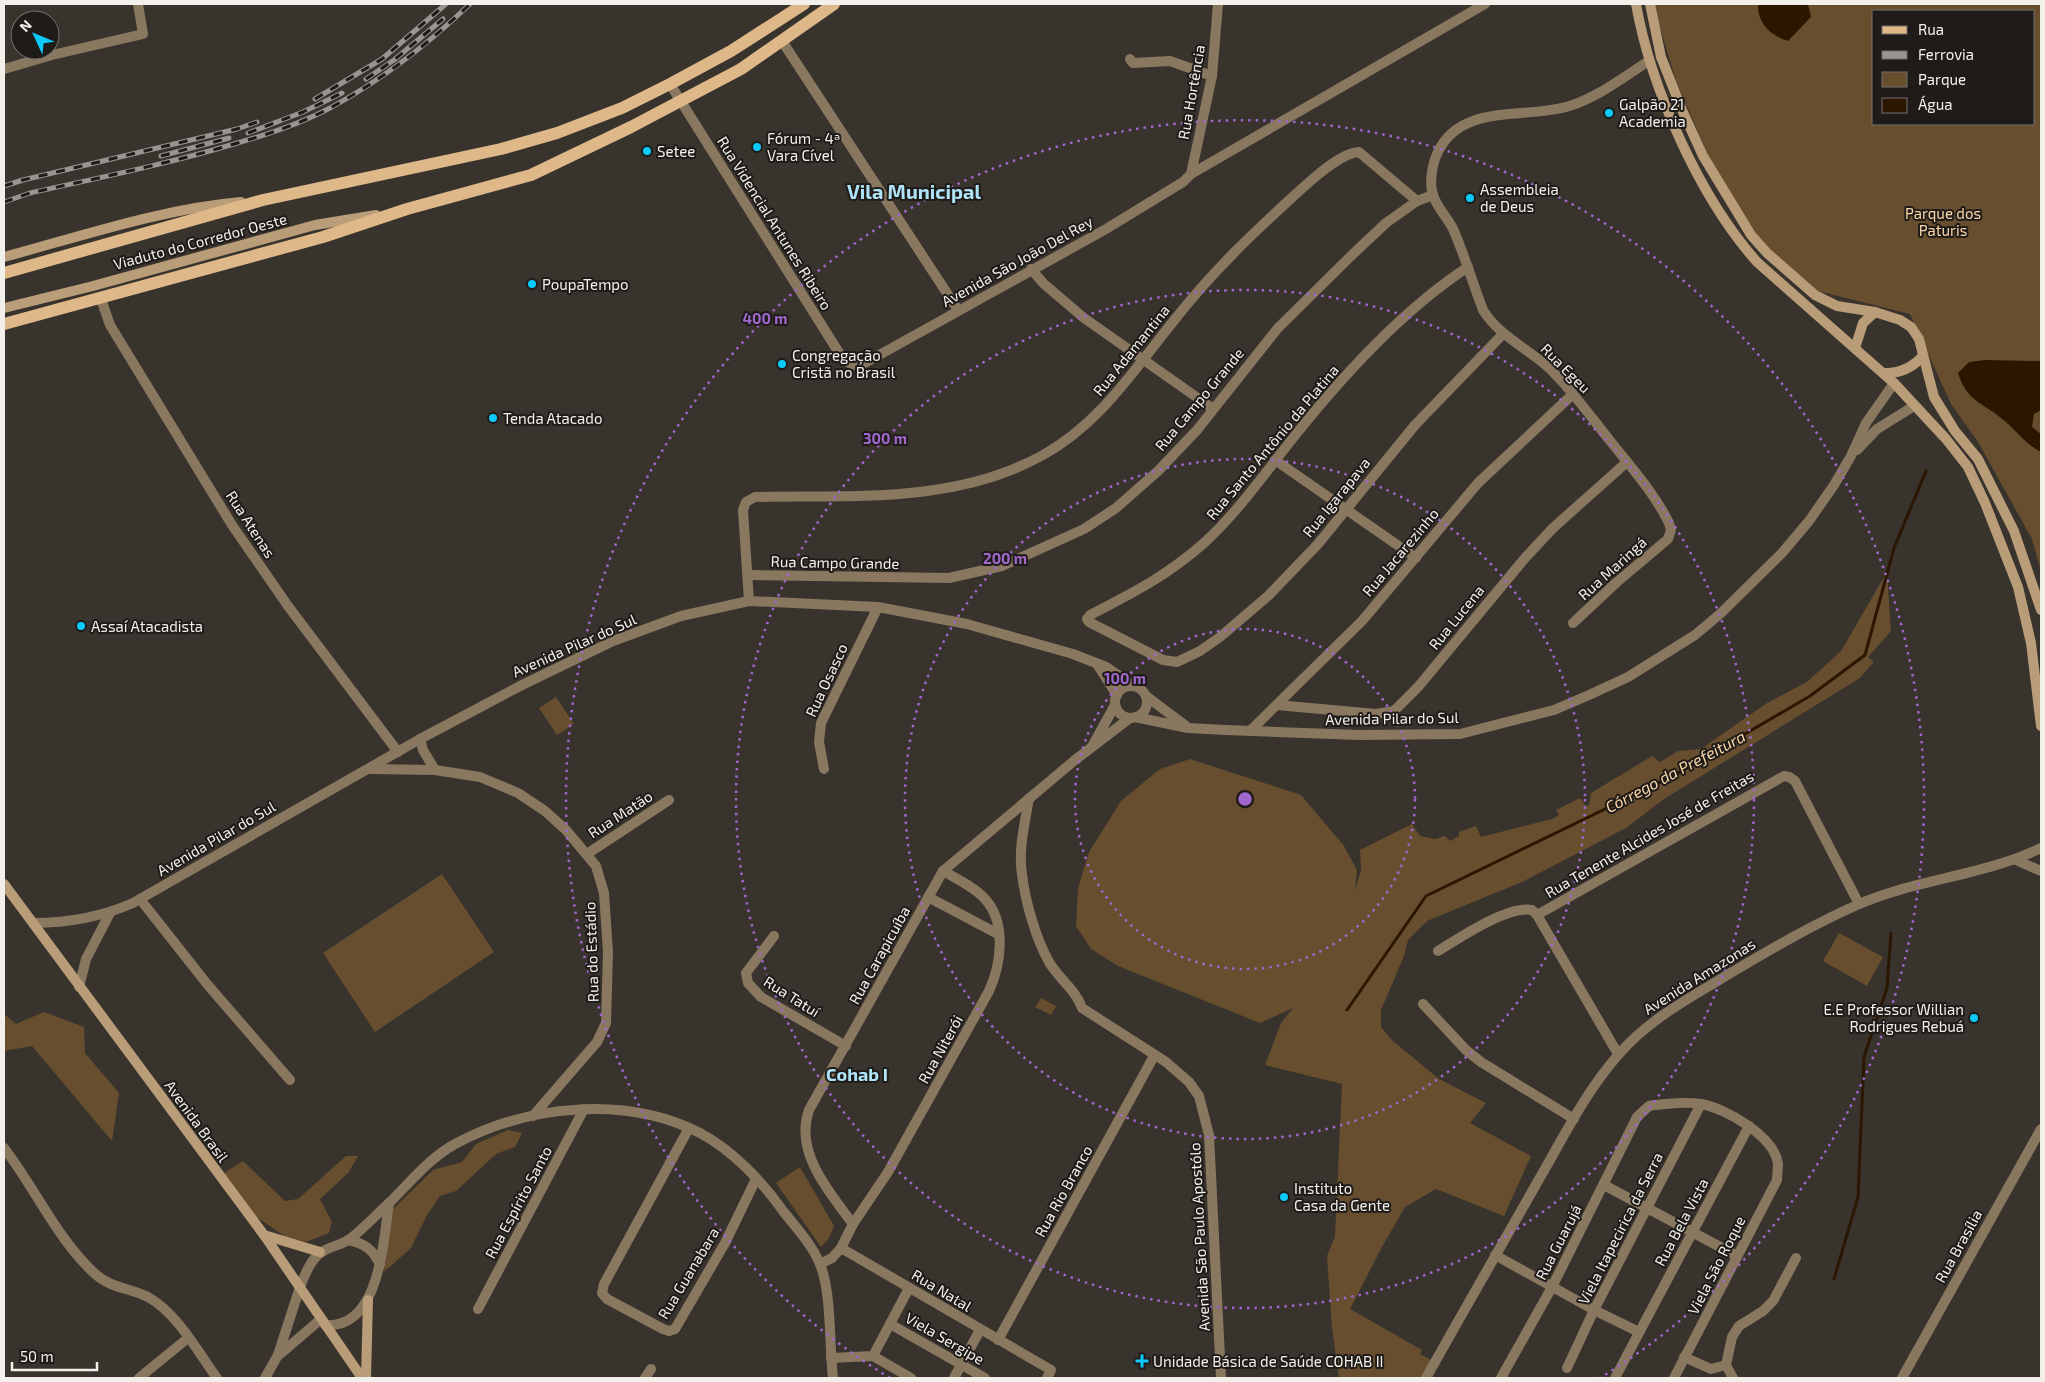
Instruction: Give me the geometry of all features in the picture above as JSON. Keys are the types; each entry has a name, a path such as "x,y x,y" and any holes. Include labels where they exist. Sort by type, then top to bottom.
{"main road":[{"path":"4,273 263,200 501,149 557,133 622,108 670,84 731,51 804,4"},
{"path":"4,324 323,237 406,210 531,175 681,101 740,69 834,4"},
{"path":"1636,4 1649,61 1670,116 1691,162 1740,243 1758,262 1883,373 1968,467 1999,537 2018,587 2030,634 2041,726"},
{"path":"1650,4 1661,57 1682,110 1703,156 1751,235 1766,253 1815,295 1837,306 1875,312 1900,320 1911,328 1919,339 1934,397 1955,431 1978,460 2014,531 2041,610"},
{"name":"Viaduto do Corredor Oeste","path":"4,256 193,208 263,200"},
{"name":"Viaduto do Corredor Oeste","path":"4,308 93,286 315,225 406,210"},
{"path":"1855,348 1863,323 1875,312"},
{"path":"1883,373 1907,370 1923,356"},
{"name":"Avenida Brasil","path":"4,884 264,1234 323,1322 364,1378"},
{"path":"264,1234 320,1252"},
{"path":"364,1378 368,1300"}],"street":[{"path":"4,69 52,54 143,34 138,4"},
{"name":"Rua Hortência","path":"1191,174 1212,76 1218,4"},
{"path":"1191,174 1485,4"},
{"path":"782,41 958,310"},
{"path":"1130,59 1136,64 1170,61 1212,76"},
{"path":"1432,195 1433,163 1440,147 1454,130 1469,122 1502,114 1565,107 1586,100 1649,61"},
{"name":"Rua Videncial Antunes Ribeiro","path":"670,84 841,356 851,364 863,364"},
{"name":"Rua Adamantina","path":"748,575 743,510 746,502 754,497 935,491 967,485 1006,473 1043,455 1070,438 1117,394 1181,312 1254,232 1311,180 1345,156 1359,152 1417,201"},
{"name":"Avenida São João Del Rey","path":"863,364 1106,229 1183,182 1191,174"},
{"name":"Rua Campo Grande","path":"748,575 949,578 1002,566 1084,529 1116,508 1178,450 1197,430 1212,408 1278,328 1386,223 1417,201 1432,195"},
{"name":"Rua Egeu","path":"1432,195 1454,230 1483,310 1504,334 1544,364 1573,394 1627,462 1664,514 1671,530 1670,536"},
{"name":"Rua Santo Antônio da Platina","path":"1177,662 1155,657 1087,619 1090,615 1154,582 1193,552 1244,502 1314,411 1386,335 1424,300 1468,267"},
{"path":"1031,269 1059,298 1212,408"},
{"name":"Rua Atenas","path":"101,299 110,325 232,525 288,606 398,752"},
{"name":"Rua Igarapava","path":"1177,662 1200,651 1220,637 1268,596 1318,544 1415,426 1504,334"},
{"name":"Avenida Pilar do Sul","path":"1097,663 1116,700 1120,714 1188,728 1359,736 1460,734 1554,710 1589,695 1666,654 1720,614 1782,554 1809,521 1851,456 1866,423 1894,384"},
{"name":"Rua Jacarezinho","path":"1251,730 1362,620 1478,483 1573,394"},
{"name":"Avenida Pilar do Sul","path":"1851,456 1876,429 1914,406"},
{"path":"1275,460 1416,558"},
{"name":"Rua Lucena","path":"1278,705 1381,714 1394,710 1418,687 1525,558 1553,528 1627,462"},
{"name":"Rua Maringá","path":"1573,623 1670,536"},
{"path":"748,575 749,601"},
{"name":"Avenida Pilar do Sul","path":"33,924 60,922 110,913 140,899 420,739 522,685 613,641 681,616 749,601 878,607 1005,633 1097,663 1143,692 1188,728"},
{"name":"Rua Osasco","path":"824,769 819,731 821,723 878,607"},
{"path":"1116,700 1124,688 1134,686"},
{"path":"1132,717 1144,711 1146,696"},
{"name":"Rua Carapicuíba","path":"1091,748 1116,700"},
{"name":"Rua Carapicuíba","path":"853,1224 823,1183 810,1156 804,1129 809,1110 943,871 1029,798 1132,717"},
{"path":"420,739 423,750 435,770"},
{"name":"Rua do Estádio","path":"371,768 435,770 480,777 518,793 545,811 587,854 596,866 604,893 609,958 606,1023 597,1042 533,1116"},
{"name":"Rua Tenente Alcides José de Freitas","path":"1618,1054 1537,915 1784,776 1789,776 1795,781 1859,904"},
{"name":"Avenida São Paulo Apostólo","path":"1029,798 1022,838 1022,874 1043,951 1054,970 1078,996 1082,1008 1166,1062 1189,1082 1199,1096 1209,1135 1221,1378"},
{"name":"Rua Matão","path":"587,854 669,800"},
{"name":"Avenida Amazonas","path":"1426,1378 1574,1119 1618,1054 1646,1027 1668,1010 1798,933 1859,904 1944,878 2016,860 2041,848"},
{"path":"2016,860 2041,871"},
{"name":"Rua Niterói","path":"841,1248 853,1224 888,1172 990,991 999,962 998,934 994,913 984,898 943,871"},
{"path":"928,897 998,934"},
{"path":"140,899 206,984 290,1080"},
{"path":"1438,951 1460,937 1516,910 1532,910 1537,915"},
{"path":"80,986 86,959 110,913"},
{"name":"Rua Tatuí","path":"774,936 746,973 748,984 761,997 846,1046"},
{"path":"1423,1004 1466,1050 1481,1062 1574,1119"},
{"name":"Rua Rio Branco","path":"998,1340 1154,1056"},
{"name":"Rua Guarujá","path":"1502,1378 1552,1287 1637,1117 1654,1104 1701,1104"},
{"path":"1701,1104 1728,1114 1749,1126"},
{"name":"Viela Itapecirica da Serra","path":"1567,1368 1594,1310 1701,1104"},
{"path":"265,1378 278,1355 300,1287 307,1271 320,1252 348,1240 428,1165 454,1144 493,1128 533,1116 584,1109 609,1110 648,1116 689,1128 724,1149 756,1179 781,1207 812,1249 820,1264 826,1287 833,1378"},
{"name":"Rua Espírito Santo","path":"478,1309 584,1109"},
{"name":"Viela São Roque","path":"1674,1378 1777,1180 1778,1164 1775,1155 1766,1141 1749,1126"},
{"name":"Rua Bela Vista","path":"1615,1378 1749,1126"},
{"name":"Rua Guanabara","path":"689,1128 604,1284 602,1293 607,1299 663,1330 675,1329 725,1243 756,1179"},
{"name":"Rua Brasília","path":"1902,1378 2041,1130"},
{"path":"4,1148 76,1255 110,1285 149,1298 176,1323 217,1378"},
{"path":"1604,1185 1737,1256"},
{"path":"278,1355 323,1322 337,1326 344,1323 354,1316 368,1300 380,1265 389,1203"},
{"path":"348,1240 366,1245 377,1258 380,1265"},
{"path":"820,1264 832,1258 841,1248"},
{"name":"Rua Natal","path":"841,1248 998,1340 1049,1374"},
{"path":"1496,1255 1594,1310 1639,1332"},
{"path":"1683,1360 1730,1373 1732,1337 1739,1326 1763,1311 1773,1301 1796,1258"},
{"path":"873,1356 909,1288"},
{"name":"Viela Sergipe","path":"890,1324 985,1378"},
{"path":"954,1378 980,1330"},
{"path":"139,1378 188,1338"},
{"path":"831,1358 873,1356 910,1378"},
{"path":"645,1378 651,1369"}],"green space":[{"name":"Parque dos Paturis","path":"1653,4 2041,4 2041,571 2032,539 1978,442 1951,404 1910,314 1810,289 1751,232 1712,164 1676,81"},
{"path":"1887,572 1891,631 1868,657 1874,662 1860,678 1664,799 1626,828 1522,882 1427,921 1408,940 1404,956 1381,1010 1381,1027 1393,1041 1439,1079 1486,1103 1470,1123 1531,1156 1504,1216 1436,1189 1405,1207 1350,1309 1422,1350 1420,1354 1431,1360 1421,1378 1339,1378 1332,1328 1327,1256 1335,1236 1342,1084 1265,1065 1281,1023 1293,1008 1260,1023 1118,966 1091,949 1076,926 1078,888 1089,852 1121,801 1160,769 1190,759 1301,795 1344,846 1357,870 1355,890 1361,870 1360,850 1412,824 1420,836 1435,839 1445,836 1450,841 1459,836 1459,832 1476,826 1481,837 1552,819 1559,815 1556,810 1580,798 1586,806 1589,805 1591,793 1652,756 1660,762 1678,751 1701,749 1767,703 1807,682 1841,651"},
{"path":"556,697 574,724 557,735 539,708"},
{"path":"442,874 494,952 375,1032 323,953"},
{"path":"1839,933 1883,957 1867,986 1823,961"},
{"path":"1041,998 1056,1006 1051,1015 1035,1007"},
{"path":"44,1012 84,1027 85,1053 119,1093 112,1141 32,1046 4,1051 4,1014 16,1024"},
{"path":"508,1130 522,1133 515,1147 496,1154 456,1191 440,1196 427,1215 411,1248 384,1272 392,1210 433,1170 462,1162 476,1144"},
{"path":"346,1156 358,1156 349,1172 320,1199 332,1222 329,1233 306,1242 286,1237 255,1216 224,1173 243,1161 285,1201 298,1199"},
{"path":"800,1167 834,1226 829,1238 821,1247 776,1183"}],"water":[{"path":"1758,4 1808,4 1811,17 1788,41 1776,36 1766,28 1758,11"},
{"path":"1985,360 2041,361 2041,410 2034,414 2032,427 2041,434 2041,452 2026,442 2006,422 1977,402 1966,391 1958,373 1969,362"}],"waterway":[{"name":"Córrego da Prefeitura","path":"1347,1010 1426,896 1673,776 1810,696 1865,655 1894,548 1926,471"},
{"path":"1834,1279 1858,1197 1864,1057 1887,988 1891,933"}],"railway":[{"path":"315,99 382,59 446,4"},
{"path":"4,202 30,193 209,151 271,133 307,119 330,108 386,74 421,48 470,4"},
{"path":"366,79 394,60 443,19"},
{"path":"248,133 303,112 342,93"},
{"path":"4,186 237,129 257,122"},
{"path":"161,156 229,138"}],"place":[{"name":"Galpão 21 Academia","path":"1609,113"},
{"name":"Fórum - 4ª Vara Cível","path":"757,147"},
{"name":"Setee","path":"647,151"},
{"name":"Assembleia de Deus","path":"1470,198"},
{"name":"PoupaTempo","path":"532,284"},
{"name":"Congregação Cristã no Brasil","path":"782,364"},
{"name":"Tenda Atacado","path":"493,418"},
{"name":"Assaí Atacadista","path":"81,626"},
{"name":"E.E Professor Willian Rodrigues Rebuá","path":"1974,1018"},
{"name":"Instituto Casa da Gente","path":"1284,1197"},
{"name":"Unidade Básica de Saúde COHAB II","path":"1142,1361"}],"district":[{"name":"Vila Municipal","path":"914,191"},
{"name":"Cohab I","path":"857,1074"}]}
